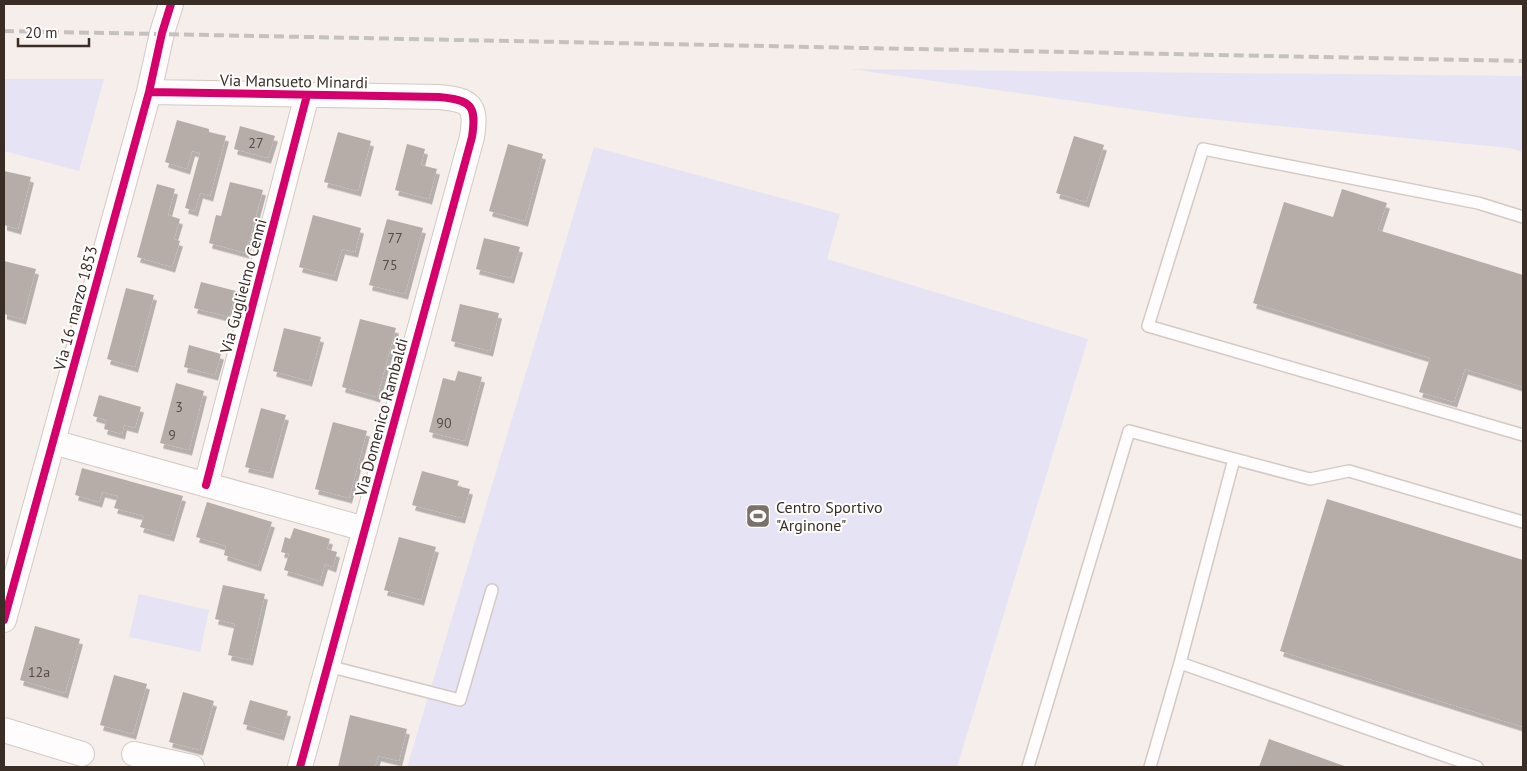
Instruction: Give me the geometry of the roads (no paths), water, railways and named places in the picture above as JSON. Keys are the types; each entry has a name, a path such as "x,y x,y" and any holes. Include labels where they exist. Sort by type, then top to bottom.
{"street":[{"name":"Via 16 marzo 1853","path":"4,620 149,92 171,4"},
{"name":"Via Mansueto Minardi","path":"149,92 440,97"},
{"name":"Via Guglielmo Cenni","path":"206,485 307,95"},
{"name":"Via Domenico Rambaldi","path":"300,767 472,137 474,119 468,104 463,100 440,97"},
{"path":"52,442 365,529"},
{"path":"4,730 82,754"},
{"path":"134,754 192,767"}],"lane":[{"path":"1523,217 1478,203 1203,149 1148,326 1523,435"},
{"path":"1028,767 1129,431 1310,479 1349,471 1523,522"},
{"path":"1150,767 1180,663 1234,459"},
{"path":"328,666 460,700 492,590"},
{"path":"1180,663 1477,767"}],"railway":[{"path":"4,31 1523,61"}],"place":[{"name":"Centro Sportivo \"Arginone\"","path":"758,516"}]}
